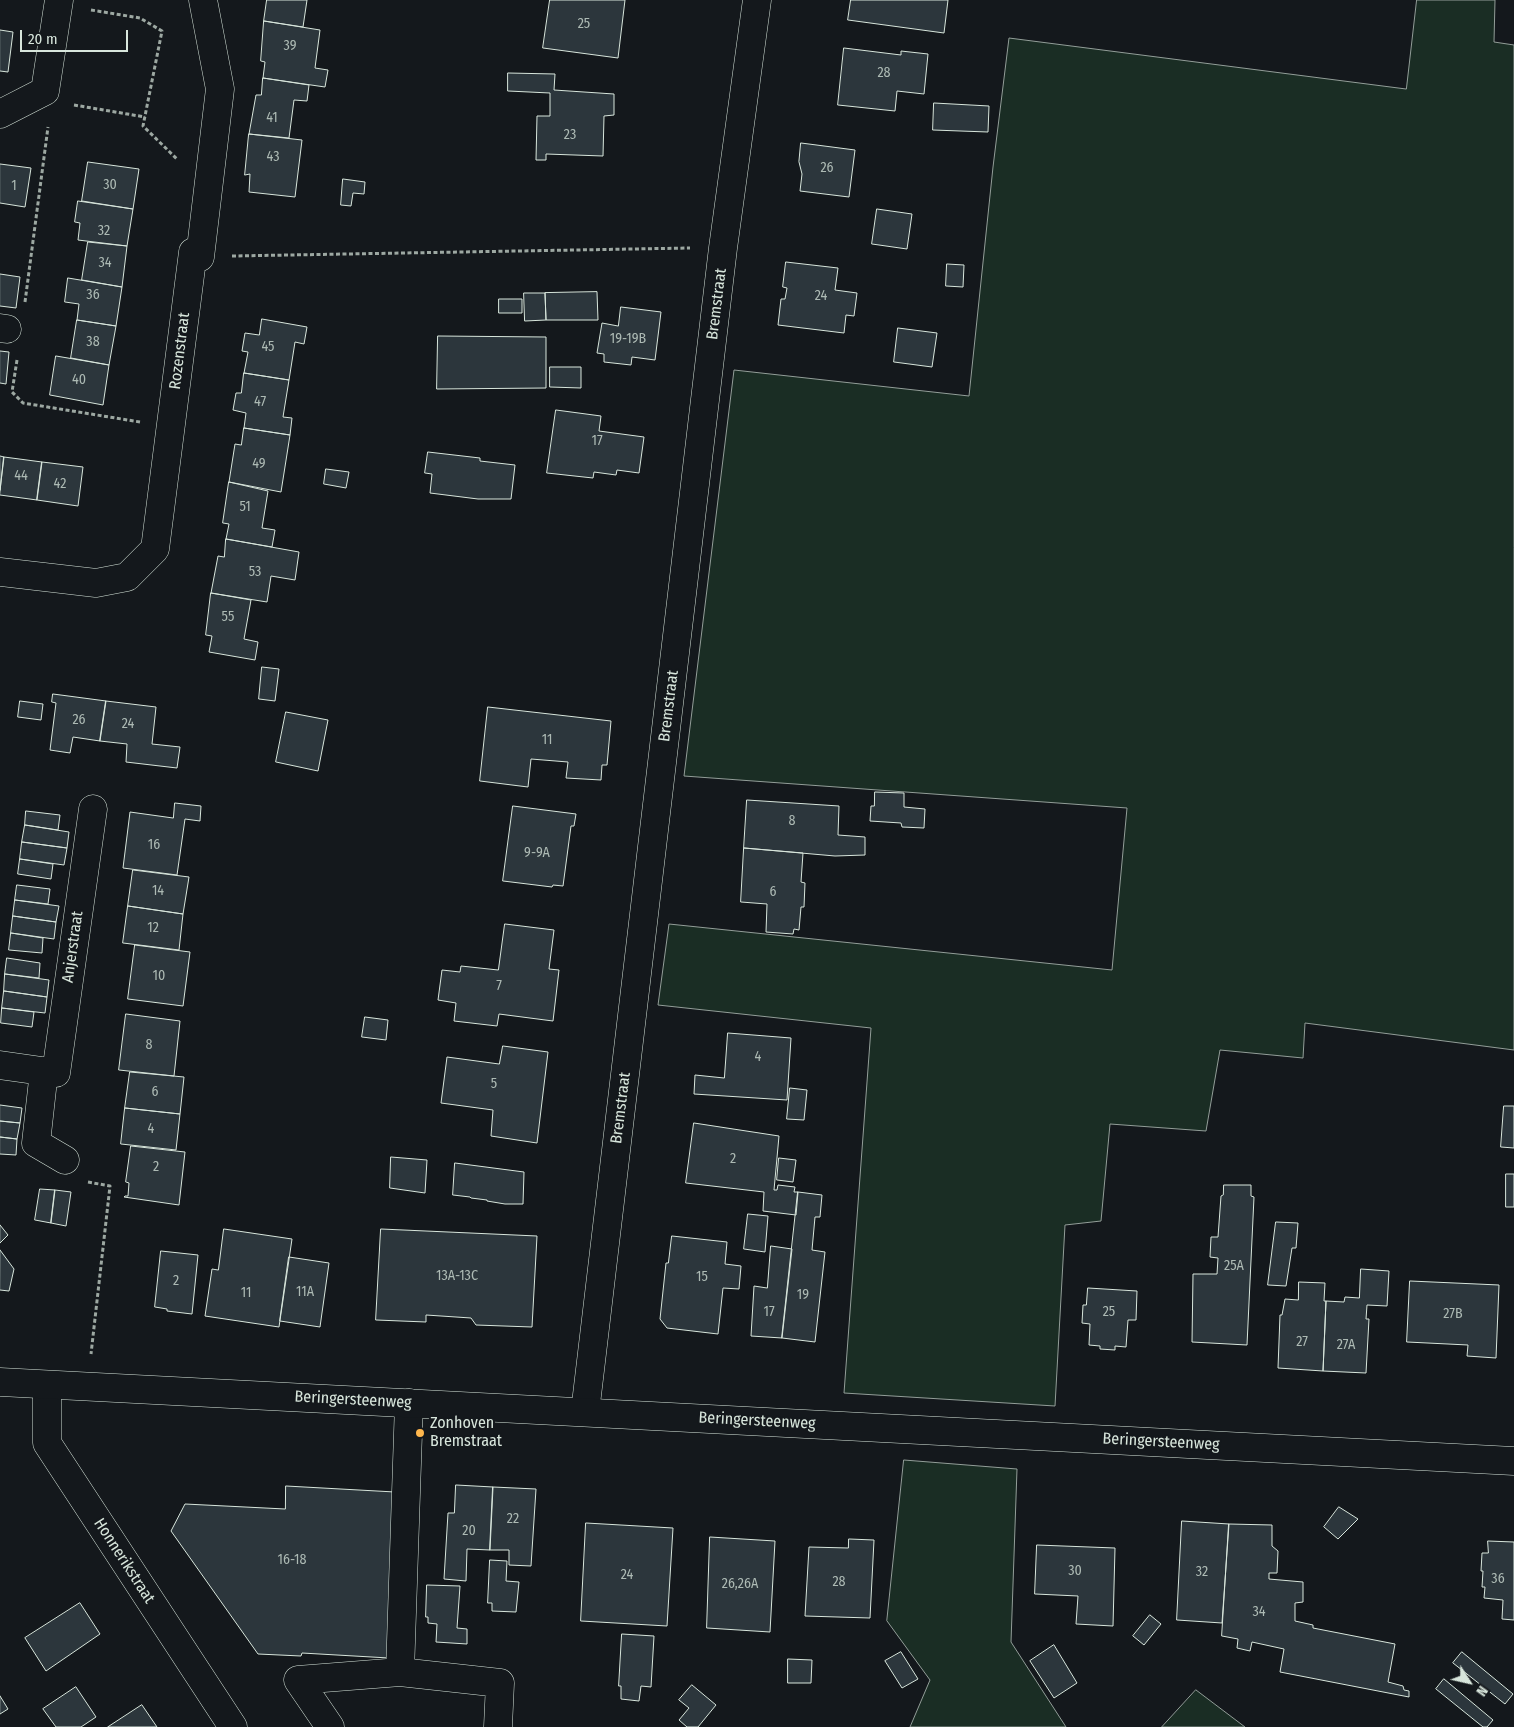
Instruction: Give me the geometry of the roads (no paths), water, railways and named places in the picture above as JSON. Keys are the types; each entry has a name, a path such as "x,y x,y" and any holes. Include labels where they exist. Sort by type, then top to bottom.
{"street":[{"name":"Rozenstraat","path":"0,572 96,583 127,578 155,549 193,252 200,257 220,89 203,0"},
{"name":"Bremstraat","path":"585,1412 724,248 757,0"},
{"path":"0,114 48,96 58,2"},
{"name":"Anjerstraat","path":"44,1071 56,1073 93,809"},
{"path":"0,1065 44,1071 36,1143 65,1160"},
{"name":"Beringersteenweg","path":"0,1382 1514,1461"},
{"name":"Honnerikstraat","path":"47,1384 47,1443 233,1727"},
{"path":"400,1672 409,1403"},
{"path":"330,1727 298,1680 400,1672 500,1683 498,1727"}],"place":[{"name":"Zonhoven Bremstraat","path":"420,1433"}]}
